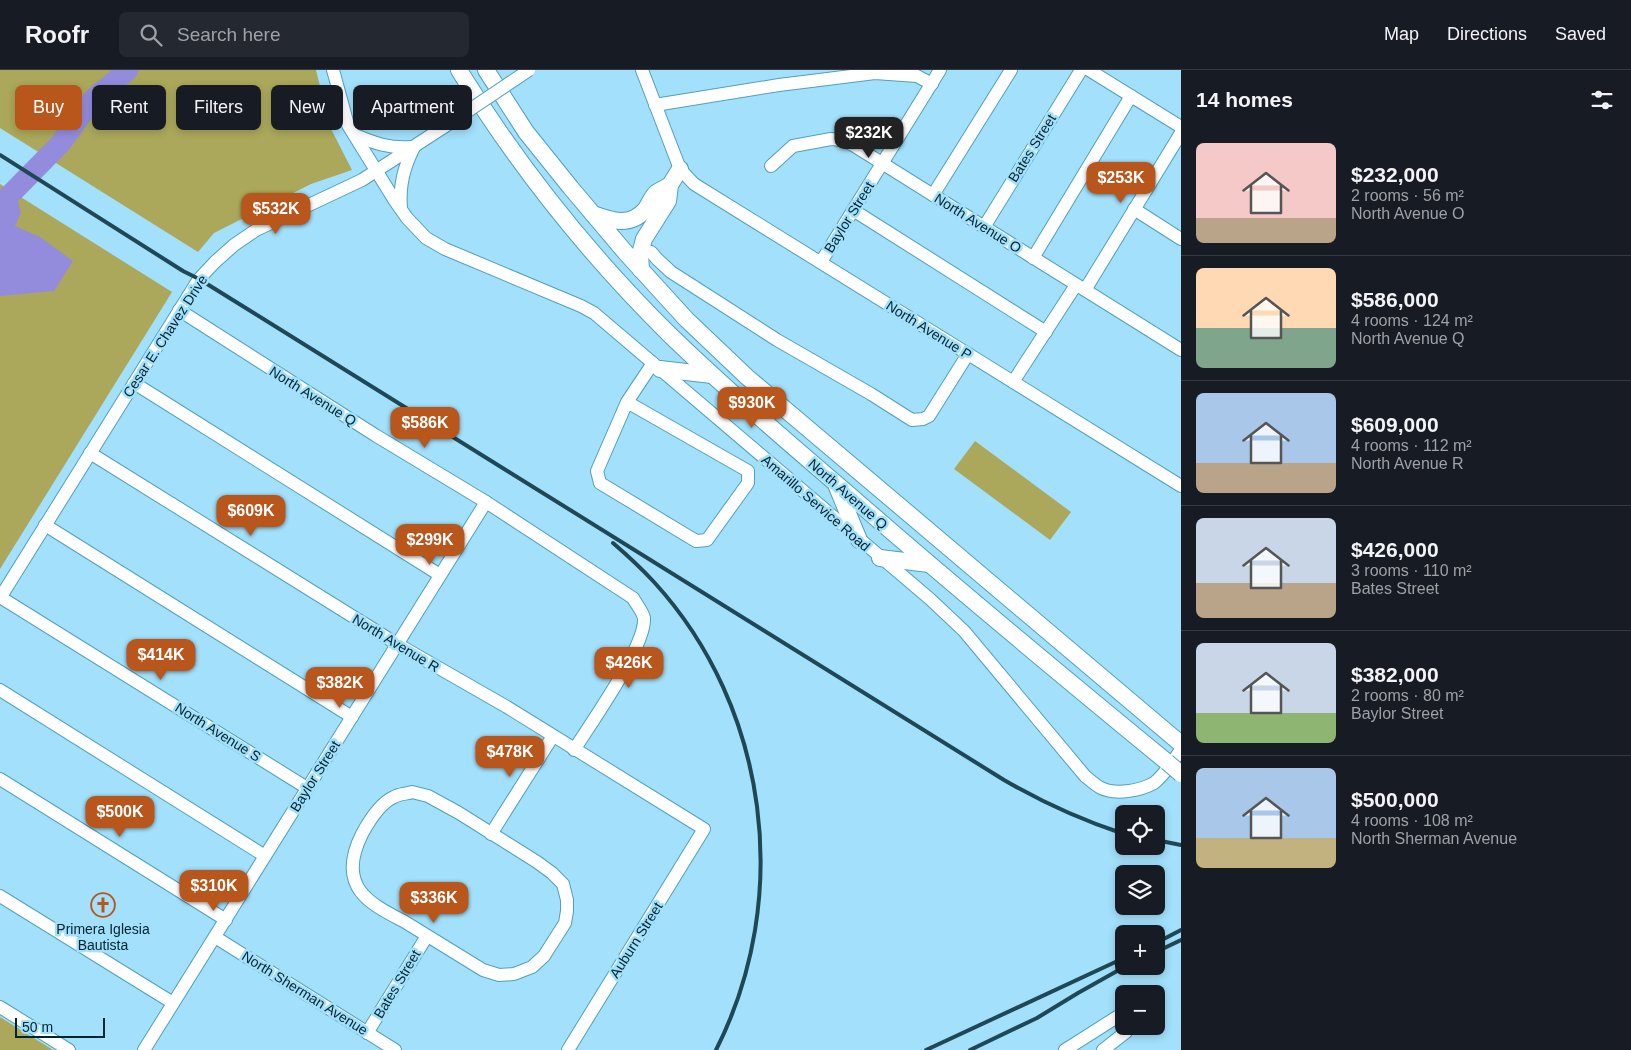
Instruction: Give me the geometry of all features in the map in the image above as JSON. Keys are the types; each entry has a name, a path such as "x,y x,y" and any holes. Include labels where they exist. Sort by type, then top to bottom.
{"main road":[{"name":"North Avenue Q","path":"486,70 526,132 592,214 640,270 686,318 747,377 1147,716 1177,755"},
{"name":"North Avenue Q","path":"459,71 508,144 552,202 609,270 669,334 712,375 929,564 1134,735 1177,755"},
{"path":"640,270 640,254 644,238 668,201 670,185 680,169"},
{"path":"592,214 626,222 638,217 656,194 670,185"},
{"path":"656,366 712,375"},
{"path":"835,483 859,540"},
{"path":"880,558 929,564"}],"street":[{"name":"Amarillo Service Road","path":"333,70 348,125 407,218 426,238 445,249 594,313 930,599 964,631 1085,776 1100,788 1114,792 1132,790 1154,782 1177,755"},
{"name":"Cesar E. Chavez Drive","path":"0,597 199,279 234,245 264,226 362,180 529,70"},
{"path":"642,70 680,169"},
{"name":"Baylor Street","path":"821,262 940,70"},
{"path":"933,195 1011,70"},
{"name":"Bates Street","path":"984,227 1081,70"},
{"path":"1089,70 1181,127"},
{"path":"655,105 779,85 875,73 917,76 932,84"},
{"path":"1033,258 1132,96"},
{"path":"1013,382 1046,332 1081,287 1134,209 1181,133"},
{"path":"354,135 387,147 414,146 402,176 400,187 401,209"},
{"name":"North Avenue O","path":"771,166 793,146 831,139 842,140 853,145 1181,350"},
{"name":"North Avenue P","path":"680,169 694,184 1181,486"},
{"path":"1134,209 1181,239"},
{"path":"853,210 1046,332"},
{"path":"651,252 671,272 777,340 912,420 923,419 929,416 968,354"},
{"name":"North Avenue Q","path":"180,310 366,430 486,502 633,598 644,615 641,636 631,658 574,750"},
{"path":"627,402 748,471 748,482 707,540 696,541 600,483 597,471 627,402 656,366"},
{"path":"134,383 440,575"},
{"name":"North Avenue R","path":"90,453 397,644 507,708 704,830"},
{"name":"Baylor Street","path":"144,1050 486,502"},
{"path":"45,525 352,717"},
{"name":"North Avenue S","path":"0,597 308,788"},
{"path":"0,690 265,856"},
{"path":"491,834 553,736"},
{"path":"0,779 226,920"},
{"path":"412,792 428,796 491,834 552,873 562,884 567,900 565,923 544,956 532,967 514,974 499,975 483,970 427,936 373,902 360,891 354,876 352,859 355,849 365,829 380,807 393,797 412,792"},
{"name":"Auburn Street","path":"568,1050 704,830"},
{"path":"0,896 173,1003"},
{"name":"Bates Street","path":"367,1033 427,936"},
{"name":"North Sherman Avenue","path":"215,937 395,1050"},
{"path":"0,1007 69,1050"},
{"path":"1066,1050 1115,1018"},
{"path":"1103,1050 1122,1035"}],"shaded area":[{"path":"0,70 316,70 320,85 271,85 271,130 332,130 352,170 311,184 214,233 198,252 0,128"},
{"path":"0,184 172,292 0,569"},
{"path":"0,199 18,202 21,213 15,226 40,237 73,261 54,291 0,296"},
{"path":"975,441 1071,512 1050,540 954,469"},
{"path":"0,1017 53,1050 0,1050"}],"waterway":[{"path":"0,205 60,144 93,99 128,70"}],"railway":[{"path":"0,155 183,271 199,279 1004,780 1062,810 1115,831"},
{"path":"613,543 654,582 693,632 723,687 744,745 757,806 761,868 755,930 740,991 716,1050"},
{"path":"1165,842 1181,845"},
{"path":"1165,938 1181,930"},
{"path":"1165,948 1181,940"},
{"path":"926,1050 1115,962"},
{"path":"970,1050 1037,1018 1115,972"}],"place":[{"name":"Primera Iglesia Bautista","path":"103,905"}]}
